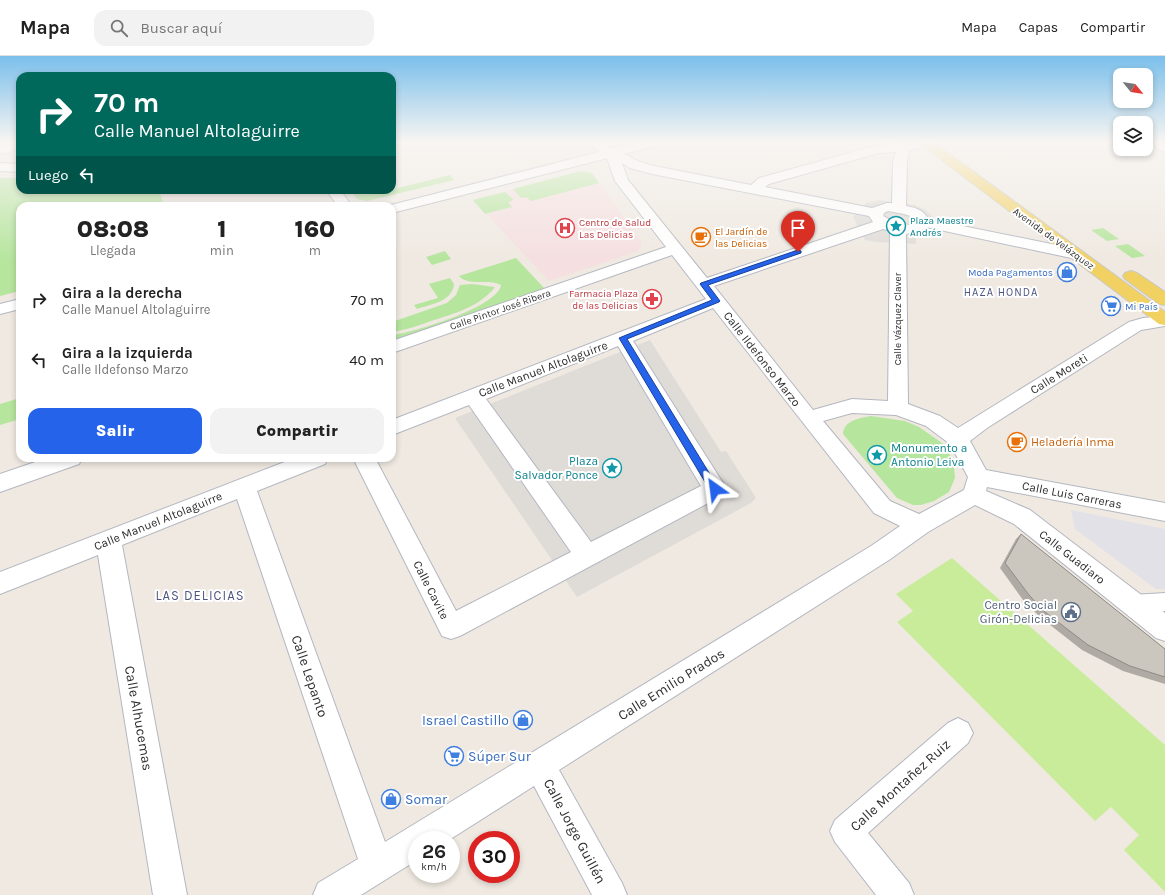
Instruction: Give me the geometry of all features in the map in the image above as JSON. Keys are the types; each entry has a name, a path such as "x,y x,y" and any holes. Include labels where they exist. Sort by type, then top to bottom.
{"main road":[{"name":"Avenida de Velázquez","path":"980,181 1082,250"},
{"name":"Avenida de Velázquez","path":"993,181 1082,250 1165,320"},
{"path":"1120,268 1165,300"}],"street":[{"path":"396,208 501,181"},
{"name":"Calle Ildefonso Marzo","path":"622,181 808,418 882,507 920,525"},
{"path":"708,181 753,190 911,229 920,225 922,222"},
{"path":"753,190 764,181"},
{"path":"899,208 900,181"},
{"path":"886,222 882,208 899,208 913,212 921,219 922,222 1082,250"},
{"path":"704,284 886,222"},
{"name":"Calle Vázquez Claver","path":"886,222 898,408"},
{"name":"Calle Pintor José Ribera","path":"396,345 676,249"},
{"path":"1149,289 1165,295"},
{"name":"Calle Manuel Altolaguirre","path":"396,426 717,301"},
{"path":"0,309 16,305"},
{"name":"Calle Moreti","path":"958,439 980,423 1135,326 1143,323 1165,320"},
{"path":"473,396 587,556 715,489 622,338"},
{"path":"808,418 852,406 898,408 933,421 958,439 977,486"},
{"path":"0,483 60,462"},
{"name":"Calle Manuel Altolaguirre","path":"0,583 307,462"},
{"name":"Calle Cavite","path":"366,462 451,627 587,556"},
{"name":"Calle Emilio Prados","path":"434,831 880,553 977,486"},
{"name":"Calle Luis Carreras","path":"977,486 1165,512"},
{"name":"Calle Guadiaro","path":"977,486 1022,516 1165,629"},
{"name":"Calle Lepanto","path":"244,487 377,866"},
{"name":"Calle Alhucemas","path":"109,540 111,559 170,895"},
{"path":"1133,604 1165,602"},
{"name":"Calle Montañez Ruiz","path":"896,895 846,831 958,733"},
{"name":"Calle Jorge Guillén","path":"540,766 610,895"},
{"name":"Calle Emilio Prados","path":"330,895 408,847"}],"shaded area":[{"name":"Centro de Salud Las Delicias","path":"543,181 598,181 642,243 638,251 549,281 473,200"},
{"name":"Plaza Maestre Andrés","path":"880,200 915,205 926,210 935,219 933,233 926,231 916,234 916,244 865,240 853,217 866,203"},
{"name":"Plaza Salvador Ponce","path":"650,340 721,452 726,451 756,498 751,503 577,597 455,418"},
{"path":"1071,510 1165,529 1165,589 1156,589 1075,529"}],"green space":[{"path":"0,181 16,181 16,194 160,194 163,202 16,202 16,292 0,296"},
{"path":"425,181 449,181 396,194 396,188"},
{"path":"543,181 598,181 599,183 531,201 526,197 521,198 513,189"},
{"path":"505,192 514,200 508,202 512,207 485,214 473,200"},
{"path":"354,194 396,194 367,201 357,199"},
{"path":"1103,228 1119,239 1107,241 1091,230"},
{"path":"1128,244 1145,256 1132,258 1115,246"},
{"path":"445,251 451,259 432,265 426,257"},
{"path":"516,258 545,289 396,340 396,334 453,318 486,302 496,293 501,285 490,282 468,281 459,276"},
{"path":"450,278 454,284 449,295 445,299 417,309 414,305 438,298 429,284"},
{"path":"472,284 495,287 489,294 468,308 451,315 396,331 396,321 447,303 456,295 460,285"},
{"path":"16,399 16,420 0,425 0,404"},
{"path":"871,416 905,421 919,427 945,445 954,468 955,478 949,492 934,501 921,505 913,505 897,498 843,434 846,426 853,420"},
{"path":"952,558 1165,745 1165,892 1124,850 1139,835 1111,807 1095,821 897,622 913,611 896,594"}],"building":[{"name":"Centro Social Girón-Delicias","path":"1021,534 1165,649 1165,677 1130,666 1088,645 1045,612 1029,595 1005,563"}],"place":[{"name":"Plaza Maestre Andrés","path":"896,226"},
{"name":"Centro de Salud Las Delicias","path":"565,228"},
{"name":"El Jardín de las Delicias","path":"701,237"},
{"name":"Moda Pagamentos","path":"1067,272"},
{"name":"Farmacia Plaza de las Delicias","path":"652,299"},
{"name":"Mi País","path":"1111,306"},
{"name":"Heladería Inma","path":"1017,442"},
{"name":"Monumento a Antonio Leiva","path":"877,455"},
{"name":"Plaza Salvador Ponce","path":"612,468"},
{"name":"Centro Social Girón-Delicias","path":"1071,612"},
{"name":"Israel Castillo","path":"523,720"},
{"name":"Súper Sur","path":"454,756"},
{"name":"Somar","path":"391,799"}],"district":[{"name":"HAZA HONDA","path":"1001,292"},
{"name":"LAS DELICIAS","path":"200,595"}],"route":[{"path":"715,489 622,338 717,301 704,284 798,252"}]}
